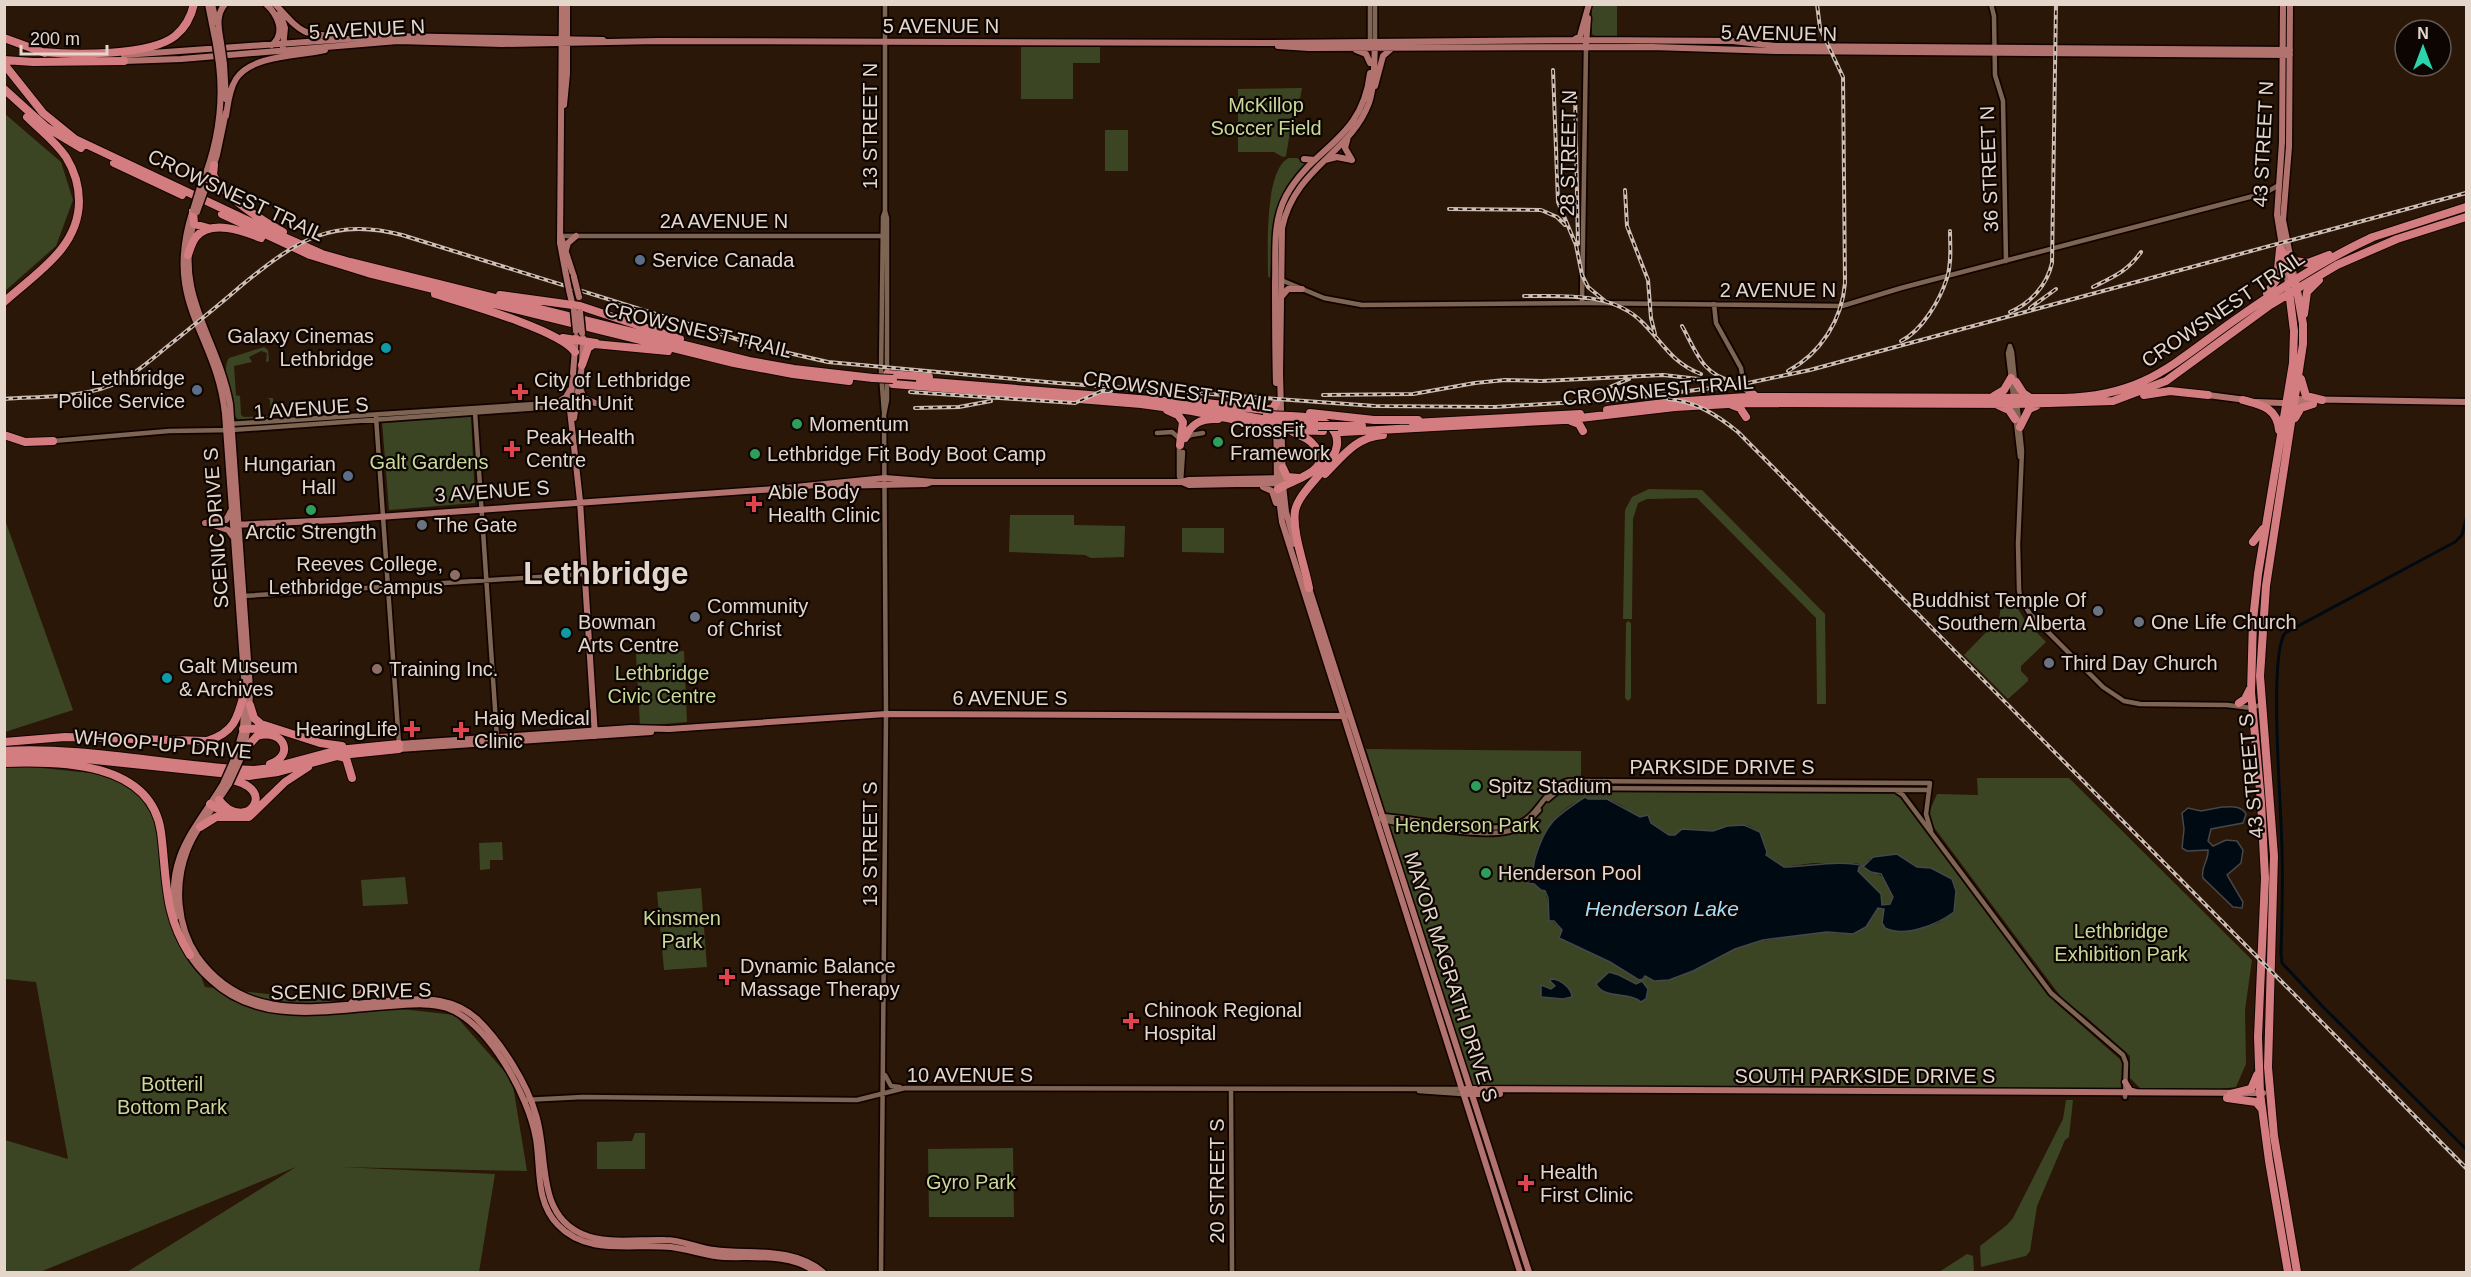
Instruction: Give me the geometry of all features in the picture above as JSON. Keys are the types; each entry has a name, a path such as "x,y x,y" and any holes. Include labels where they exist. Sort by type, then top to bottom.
{"highway":[{"path":"42,52 88,54 131,50 160,44 180,32 194,4"},
{"path":"4,38 42,52 76,57 124,58"},
{"path":"4,62 124,58"},
{"name":"CROWSNEST TRAIL","path":"4,62 43,113 75,139 322,254 724,355 794,369 873,380"},
{"path":"4,90 21,112 65,156 77,183 79,199 78,217 67,244 4,302"},
{"name":"CROWSNEST TRAIL","path":"4,90 37,120 78,146 293,248 368,273 734,363 813,377 873,380 888,378 1046,390 1321,429 1583,416 1724,404 1758,397 1982,398 2044,404 2082,404 2122,399 2166,381 2240,328 2293,286"},
{"path":"214,165 213,175 223,189 276,228 304,243 350,262"},
{"path":"205,187 223,189"},
{"path":"2290,255 2298,263 2308,263 2373,237 2466,207"},
{"path":"195,211 194,224 240,231 318,260 368,273 491,312 568,343 576,352"},
{"name":"CROWSNEST TRAIL","path":"1465,423 1563,420 1673,402 1746,400 1772,403 1994,404 2036,398 2090,397 2133,386 2173,366 2226,326 2293,286 2353,257 2466,217"},
{"path":"188,255 197,236 205,230 219,228"},
{"path":"2293,286 2339,254 2373,237"},
{"path":"2280,249 2286,257 2304,336"},
{"path":"2226,326 2274,286 2277,279 2280,249"},
{"path":"2303,324 2306,297 2310,287 2353,257"},
{"path":"401,275 504,296 556,301 577,306 724,355"},
{"name":"43 STREET S","path":"2288,1272 2260,1095 2265,878 2251,687 2253,620 2260,557 2268,543 2266,522 2278,452 2300,374 2304,336 2293,286"},
{"name":"43 STREET S","path":"2293,286 2295,338 2289,442 2268,543 2260,667 2274,856 2268,1031 2270,1095 2297,1272"},
{"path":"556,301 566,299 569,293"},
{"path":"552,336 579,336 609,345"},
{"path":"582,365 585,352 590,346 609,345 657,350 734,363"},
{"path":"2300,374 2306,396 2322,400"},
{"name":"CROWSNEST TRAIL","path":"888,378 1182,404 1266,421"},
{"path":"1982,398 1999,394 2013,380 2023,393 2036,398"},
{"path":"1744,386 1749,393 1758,397"},
{"path":"2122,399 2163,391 2208,395"},
{"path":"1113,398 1166,399 1265,410 1273,408 1276,403"},
{"path":"1113,398 1170,411 1178,415 1184,424 1182,442"},
{"path":"2243,400 2260,404 2272,411 2279,426 2278,452"},
{"path":"1724,404 1740,408 1747,415 1755,407 1772,403"},
{"path":"1994,404 2009,410 2017,423 2029,409 2044,404"},
{"path":"2289,442 2298,412 2313,404"},
{"path":"1279,413 1374,420 1465,423"},
{"path":"1182,442 1192,426 1204,420 1290,423 1323,421 1334,430 1337,441 1333,456 1306,488 1298,503 1295,525 1310,588"},
{"path":"1563,420 1578,423 1583,431"},
{"path":"1280,483 1304,478 1315,470 1318,461 1318,453 1310,441 1290,423"},
{"path":"1298,503 1351,447 1361,440 1376,435 1465,423"},
{"path":"4,435 25,442 53,441"},
{"path":"1283,468 1290,478 1304,478"},
{"path":"2268,543 2270,498"},
{"path":"2260,557 2253,544 2260,536 2266,522"},
{"path":"2239,703 2245,699 2251,687"},
{"path":"4,742 65,737 207,741 221,736 231,728 239,712 244,690"},
{"path":"250,705 256,721 320,743 356,750 353,757 352,778 346,758 336,756"},
{"path":"246,728 276,729"},
{"path":"188,764 266,766 280,759 284,752 282,741 273,735 257,736 238,758"},
{"name":"6 AVENUE S","path":"336,756 356,750 399,746"},
{"name":"WHOOP-UP DRIVE","path":"4,751 58,751 241,770 263,769 356,750"},
{"name":"WHOOP-UP DRIVE","path":"4,756 56,756 259,775 336,756"},
{"path":"200,827 216,817 245,818 255,814 292,777 327,758"},
{"path":"4,764 58,765 102,771 128,780 138,787 151,803 158,817 167,895 181,941 190,955"},
{"path":"166,767 242,782 249,785 256,794 255,804 245,813 214,804"},
{"path":"214,804 235,818"},
{"path":"2229,1096 2247,1091 2253,1086 2259,1062"},
{"path":"2229,1096 2256,1102 2262,1110"}],"main road":[{"path":"207,4 219,43"},
{"path":"212,4 222,64 226,116"},
{"path":"219,43 219,18 225,4"},
{"path":"266,4 276,16 280,27 279,37 272,45"},
{"path":"562,4 564,41"},
{"path":"567,4 561,129 560,246 569,293 577,306"},
{"path":"1569,40 1580,36 1589,4"},
{"name":"28 STREET N","path":"1586,44 1589,4"},
{"name":"43 STREET N","path":"2283,4 2289,114 2289,157 2283,231 2290,255 2293,286"},
{"name":"43 STREET N","path":"2280,249 2277,199 2290,4"},
{"path":"276,6 294,25 308,34 364,38"},
{"path":"276,6 285,24 282,47"},
{"path":"562,26 556,35 545,41 558,50 564,59"},
{"path":"2259,52 2278,44 2283,32"},
{"name":"5 AVENUE N","path":"124,58 424,35 545,41"},
{"name":"5 AVENUE N","path":"1269,43 1309,48 1569,40 1586,44"},
{"name":"5 AVENUE N","path":"124,58 282,47 426,41 1269,43 1392,48 1732,41 1776,46 2287,53"},
{"name":"5 AVENUE N","path":"564,41 579,44 612,42"},
{"path":"564,59 579,44"},
{"path":"205,187 214,165 233,86 239,74 249,67 274,59 348,45"},
{"path":"1279,413 1281,240 1286,213 1299,187 1355,118 1368,85 1373,46"},
{"path":"1370,101 1373,46"},
{"path":"1350,48 1364,52 1370,63"},
{"path":"1319,161 1349,135 1359,122 1370,101 1383,56 1392,48"},
{"path":"2259,52 2278,63 2283,84"},
{"path":"205,187 219,123 222,64"},
{"path":"1279,413 1276,403 1276,226 1286,196 1308,169 1304,159 1352,160 1345,148 1349,135"},
{"name":"SCENIC DRIVE S","path":"205,187 186,231 183,252 184,284 193,320 220,384 229,427"},
{"name":"SCENIC DRIVE S","path":"194,224 188,255 192,294 226,384 250,705 238,758 226,784 187,850 182,867 179,895 182,921 186,934 203,964 224,985 262,1004 296,1007 427,998 452,1003 465,1010 483,1026 511,1064 542,1138 547,1191 557,1214 577,1232 603,1240 668,1240 716,1250 785,1254 808,1261 823,1272"},
{"path":"556,403 566,397 576,384 582,365 574,277 561,236"},
{"path":"566,250 568,243 576,236"},
{"path":"1280,299 1283,292 1288,289 1302,289"},
{"path":"579,336 576,352 573,427 595,733"},
{"path":"576,384 582,395 595,403"},
{"path":"2208,395 2243,400 2313,404 2345,401"},
{"path":"2291,402 2322,400 2466,402"},
{"name":"MAYOR MAGRATH DRIVE S","path":"1279,413 1283,468 1280,483 1289,526 1351,716 1443,1035 1490,1152 1500,1154 1493,1163 1524,1272"},
{"name":"MAYOR MAGRATH DRIVE S","path":"1279,413 1282,522 1343,716 1380,818 1466,1091 1502,1218 1524,1272"},
{"name":"3 AVENUE S","path":"236,524 885,481 926,484 935,482 1181,482 1189,480 1280,483"},
{"name":"3 AVENUE S","path":"1181,482 1189,485 1280,483"},
{"path":"1245,485 1270,489 1282,522"},
{"path":"235,508 245,520 261,524 247,528 237,539 228,530 205,523 226,520 235,508"},
{"name":"SCENIC DRIVE S","path":"241,597 246,728"},
{"name":"6 AVENUE S","path":"399,746 595,733 632,728 669,729 886,714 1351,716"},
{"name":"SCENIC DRIVE S","path":"214,804 195,823 183,846 174,878 175,914 180,933 190,955 204,973 224,991 264,1010 297,1012 418,1004 449,1009 461,1015 481,1034 509,1070 528,1100 535,1137 539,1185 544,1202 558,1225 575,1238 598,1245 672,1247 722,1257 776,1258 797,1262 816,1272"},
{"path":"350,1003 366,988"},
{"path":"2125,1082 2130,1090 2139,1093"},
{"name":"SOUTH PARKSIDE DRIVE S","path":"1466,1091 2270,1095"},
{"name":"SOUTH PARKSIDE DRIVE S","path":"2125,1095 2139,1093 2229,1096"}],"street":[{"name":"13 STREET N","path":"885,4 885,236 888,378"},
{"path":"1370,4 1373,46"},
{"path":"1373,46 1375,4"},
{"name":"36 STREET N","path":"1991,4 1995,75 2003,101 2006,261"},
{"name":"28 STREET N","path":"1582,303 1586,44"},
{"name":"2 AVENUE N","path":"1281,280 1337,301 1362,305 1582,303 1842,306 2265,193 2279,185"},
{"path":"2265,193 2274,195 2277,199"},
{"name":"2A AVENUE N","path":"561,236 885,236"},
{"path":"1714,304 1716,323 1740,368 1746,400"},
{"path":"2013,380 2013,352 2010,346 2008,353 2013,380 2020,458 2018,544 2020,597 2030,614 2103,687 2118,698 2131,703 2262,704"},
{"name":"13 STREET S","path":"881,1272 886,714 884,415 888,378"},
{"path":"2015,401 2020,458"},
{"name":"1 AVENUE S","path":"53,441 556,403 573,404"},
{"name":"1 AVENUE S","path":"474,410 573,404"},
{"path":"474,410 497,739"},
{"path":"376,417 399,746"},
{"path":"1157,433 1174,433 1182,442 1179,476 1181,482"},
{"path":"1182,442 1191,435 1203,433"},
{"path":"241,597 585,574"},
{"path":"2227,705 2239,703 2251,705"},
{"name":"PARKSIDE DRIVE S","path":"1380,818 1461,826 1510,826 1525,820 1553,789 1569,781 1930,783 1926,814 1931,831"},
{"name":"PARKSIDE DRIVE S","path":"1380,818 1460,832 1506,832 1528,822 1552,795 1568,788 1929,790"},
{"path":"1886,789 1896,790 1903,795 2052,993 2123,1054 2126,1063 2125,1095"},
{"path":"884,1068 888,1083 905,1088"},
{"name":"10 AVENUE S","path":"528,1100 583,1097 857,1100 905,1088 1466,1091"},
{"name":"20 STREET S","path":"1231,1089 1232,1272"}],"green space":[{"path":"1592,5 1617,5 1617,38 1597,38 1592,34"},
{"path":"1021,47 1100,47 1100,63 1073,63 1073,99 1021,99"},
{"name":"McKillop Soccer Field","path":"1302,88 1294,132 1290,132 1286,156 1283,157 1274,152 1238,152 1238,89"},
{"path":"5,114 61,162 73,200 56,246 5,291"},
{"path":"1105,130 1128,130 1128,171 1105,171"},
{"path":"1289,158 1297,158 1304,162 1304,166 1277,212 1273,229 1270,278 1268,276 1268,231 1271,194 1281,165"},
{"path":"264,347 268,350 269,361 266,362 267,353 261,351 249,357 252,362 234,366 236,395 240,396 241,415 244,417 268,416 271,413 268,398 273,398 274,417 238,420 227,389 227,363 229,358"},
{"name":"Galt Gardens","path":"471,415 475,503 389,510 382,421"},
{"path":"1649,489 1702,490 1825,614 1826,704 1817,704 1816,618 1697,498 1647,499 1638,503 1633,519 1632,619 1623,619 1625,510 1632,497"},
{"path":"1010,515 1074,515 1074,525 1125,526 1124,557 1091,558 1085,555 1009,552"},
{"path":"4,517 73,710 5,732 4,732"},
{"path":"1182,528 1224,528 1224,553 1182,552"},
{"path":"2011,597 2024,619 2046,642 2021,666 2021,671 2028,681 2008,699 1964,655 1999,619 2002,599"},
{"path":"1628,621 1631,623 1631,698 1628,701 1625,698 1626,623"},
{"name":"Lethbridge Civic Centre","path":"684,651 687,722 640,726 636,654"},
{"name":"Henderson Park","path":"1366,749 1581,751 1581,777 1584,788 1900,792 1987,905 1983,906 2055,1002 2122,1061 2121,1092 1474,1087 1471,1085","holes":["1584,799 1602,799 1619,804 1637,815 1648,818 1651,823 1669,835 1675,835 1682,829 1711,831 1740,825 1751,827 1760,835 1767,856 1784,867 1813,863 1856,863 1865,866 1869,859 1897,854 1917,867 1926,867 1956,891 1954,912 1938,923 1894,931 1884,909 1877,908 1872,919 1841,934 1827,932 1755,942 1735,949 1679,977 1654,981 1559,938 1562,930 1552,921 1545,891 1534,884 1529,884 1538,849 1546,831 1566,808"]},
{"name":"Botteril Bottom Park","path":"4,764 119,776 151,803 164,876 205,987 455,1015 512,1080 527,1171 340,1167 495,1174 479,1272 127,1272 296,1167 40,1272 5,1272 5,1140 68,1159 36,982 5,979"},
{"name":"Lethbridge Exhibition Park","path":"1977,778 2069,778 2252,960 2245,1010 2246,1064 2236,1087 2204,1091 2143,1091 2130,1078 2130,1056 2085,1016 2064,1001 1930,822 1930,810 1937,794 1978,795"},
{"path":"502,842 503,860 490,860 490,869 480,870 479,843"},
{"path":"1862,866 1882,877 1888,884 1893,897 1886,906 1882,905 1881,894 1858,871"},
{"path":"405,877 408,904 363,906 361,880"},
{"name":"Kinsmen Park","path":"701,888 707,967 664,970 657,892"},
{"path":"2066,1100 2073,1100 2069,1137 2065,1140 2037,1206 2030,1251 2026,1256 1981,1267 1980,1246 2013,1218 2063,1119"},
{"path":"635,1133 645,1133 645,1169 597,1169 597,1142 632,1141"},
{"name":"Gyro Park","path":"1013,1148 1014,1217 929,1217 928,1149"},
{"path":"1967,1254 1973,1256 1974,1271 1939,1272"}],"water":[{"name":"Henderson Lake","path":"1585,797 1607,799 1640,817 1648,815 1651,823 1669,835 1675,835 1682,829 1713,831 1727,826 1744,825 1760,832 1766,855 1784,867 1835,863 1864,866 1873,857 1897,854 1917,867 1931,868 1952,879 1956,891 1954,912 1921,928 1893,931 1885,928 1882,923 1884,909 1878,908 1866,927 1853,934 1827,932 1763,940 1735,949 1693,971 1669,980 1654,981 1645,976 1639,980 1610,962 1559,938 1562,930 1554,921 1549,921 1548,898 1545,891 1534,884 1527,883 1532,874 1539,846 1548,828 1559,815","holes":["1862,866 1871,872 1881,874 1893,897 1890,904 1882,905 1881,894 1858,871"]},
{"path":"2222,807 2239,808 2246,814 2243,823 2211,829 2208,841 2213,846 2226,840 2237,841 2243,850 2241,863 2227,875 2243,902 2242,908 2233,907 2203,878 2208,850 2187,851 2182,848 2184,829 2182,813 2188,808 2201,811"},
{"path":"1609,972 1636,984 1642,981 1648,989 1646,999 1641,1002 1600,989 1596,984"},
{"path":"1551,979 1565,985 1572,997 1563,999 1541,997 1541,985 1551,989 1555,986 1550,981"}],"waterway":[{"path":"2466,519 2462,535 2455,542 2285,633 2280,647 2277,672 2282,963 2466,1149"}],"railway":[{"path":"1788,371 1810,355 1828,334 1839,310 1845,283 1843,77 1820,28 1817,4"},
{"path":"2010,312 2025,304 2037,292 2046,279 2052,263 2056,4"},
{"path":"1553,70 1558,202 1576,245 1582,275 1588,287 1605,301"},
{"path":"1575,92 1578,244"},
{"path":"1625,190 1627,226 1648,280 1651,318 1655,334"},
{"path":"4,399 78,394 121,381 145,365 279,256 315,237 334,231 354,229 377,230 402,235 762,347 828,362 1058,383 1375,406 1495,407 1625,399 1743,384 1810,370 2466,193"},
{"path":"1449,209 1541,210 1557,217 1565,225"},
{"path":"1901,341 1923,322 1944,287 1950,266 1950,231"},
{"path":"2093,287 2125,269 2141,252"},
{"path":"2030,308 2056,289"},
{"path":"1524,296 1571,296 1603,301 1617,306 1631,313 1643,323 1675,359 1701,374"},
{"path":"1682,326 1707,368 1722,378 1733,381"},
{"path":"1323,395 1413,394 1505,380 1542,381 1663,375 1708,380"},
{"path":"1578,395 1598,392 1629,379"},
{"path":"910,392 1075,403 1102,391 1111,391"},
{"path":"1668,399 1678,400 1705,410 1738,432 2466,1168"},
{"path":"915,408 959,407 991,401"}],"place":[{"name":"Service Canada","path":"640,260"},
{"name":"Galaxy Cinemas Lethbridge","path":"386,348"},
{"name":"Lethbridge Police Service","path":"197,390"},
{"name":"City of Lethbridge Health Unit","path":"520,392"},
{"name":"Momentum","path":"797,424"},
{"name":"CrossFit Framework","path":"1218,442"},
{"name":"Peak Health Centre","path":"512,449"},
{"name":"Lethbridge Fit Body Boot Camp","path":"755,454"},
{"name":"Hungarian Hall","path":"348,476"},
{"name":"Able Body Health Clinic","path":"754,504"},
{"name":"Arctic Strength","path":"311,510"},
{"name":"The Gate","path":"422,525"},
{"name":"Reeves College, Lethbridge Campus","path":"455,575"},
{"name":"Buddhist Temple Of Southern Alberta","path":"2098,611"},
{"name":"Community of Christ","path":"695,617"},
{"name":"One Life Church","path":"2139,622"},
{"name":"Bowman Arts Centre","path":"566,633"},
{"name":"Third Day Church","path":"2049,663"},
{"name":"Training Inc.","path":"377,669"},
{"name":"Galt Museum & Archives","path":"167,678"},
{"name":"HearingLife","path":"412,729"},
{"name":"Haig Medical Clinic","path":"461,730"},
{"name":"Spitz Stadium","path":"1476,786"},
{"name":"Henderson Pool","path":"1486,873"},
{"name":"Dynamic Balance Massage Therapy","path":"727,977"},
{"name":"Chinook Regional Hospital","path":"1131,1021"},
{"name":"Health First Clinic","path":"1526,1183"}],"district":[{"name":"Lethbridge","path":"606,573"}]}
